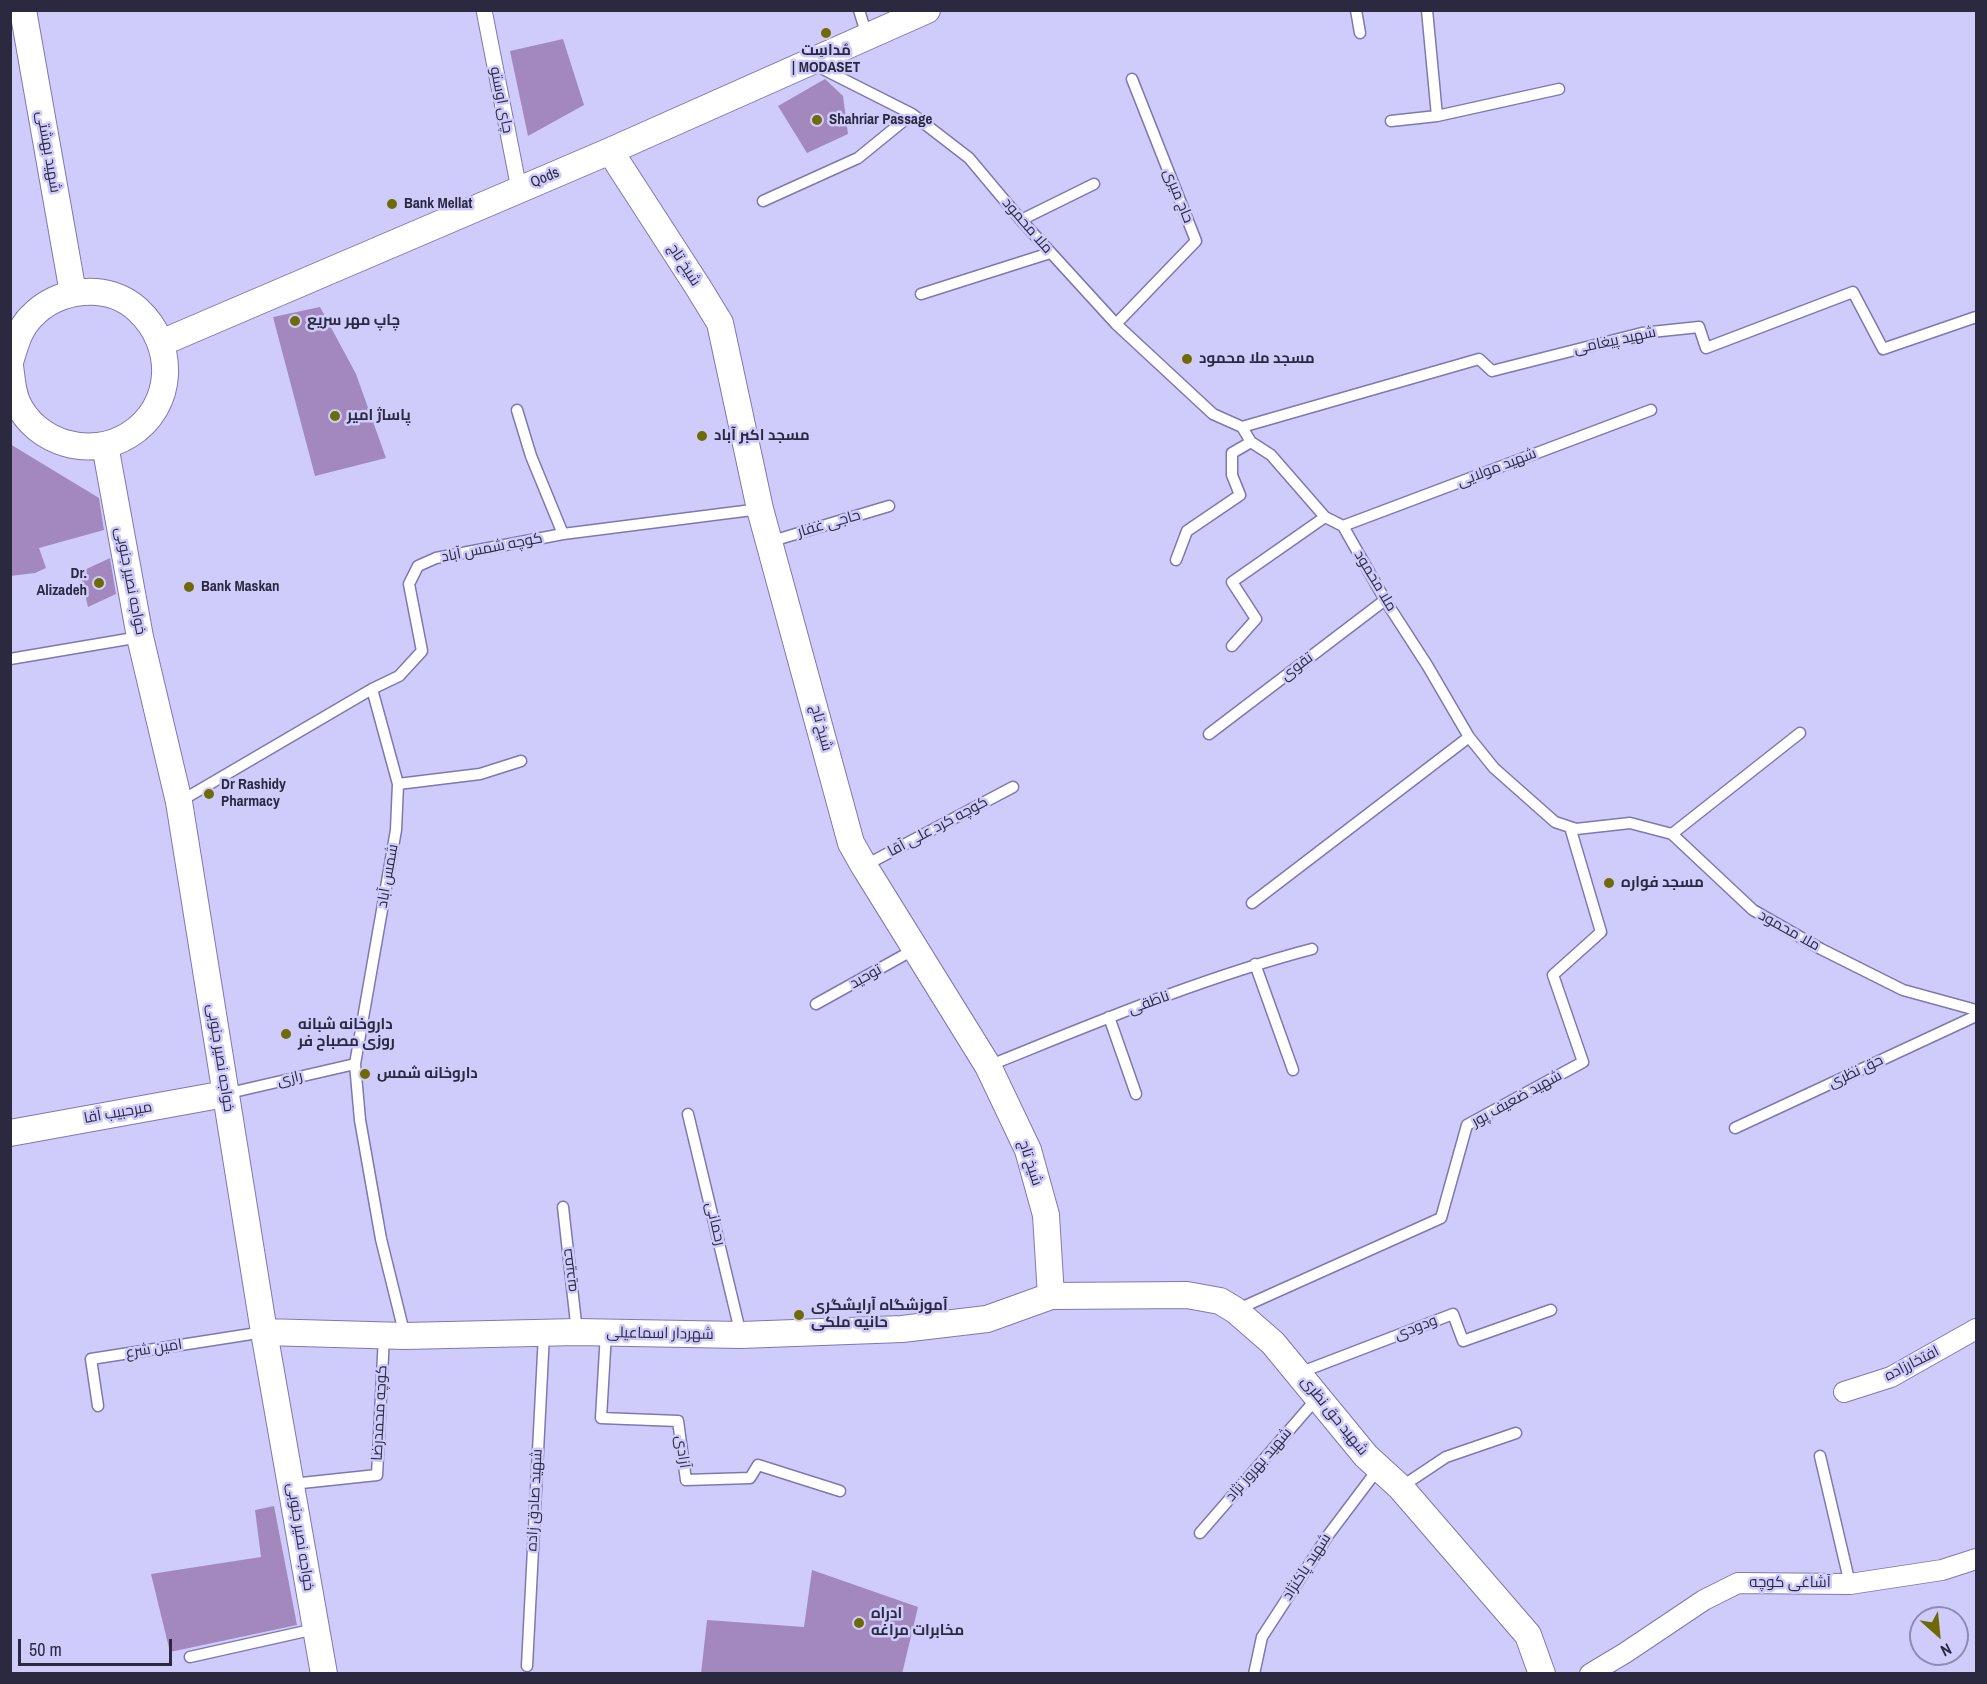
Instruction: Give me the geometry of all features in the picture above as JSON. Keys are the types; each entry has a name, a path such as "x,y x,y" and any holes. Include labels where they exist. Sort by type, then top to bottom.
{"street":[{"name":"چای اوستو","path":"484,10 519,189"},
{"name":"Qods","path":"161,343 610,151 927,10"},
{"name":"شهید بهشتی","path":"20,11 74,293"},
{"name":"شیخ تاج","path":"610,151 720,323 760,509 851,843 988,1066 1028,1150 1046,1215 1051,1296"},
{"path":"10,362 16,338 30,317 50,301 74,293 94,292 115,296 133,306 148,320 161,343 166,369 162,395 149,418 129,435 105,445 87,447 61,442 18,420 18,403 11,381"},
{"name":"خواجه نصیر جنوبی","path":"105,445 140,637 179,802 264,1332 324,1674"},
{"name":"میرحبیب آقا","path":"10,1133 225,1094"},
{"name":"شهید حق نظری","path":"1051,1296 1187,1295 1220,1301 1235,1310 1273,1343 1378,1469 1401,1488 1528,1635 1542,1674"},
{"name":"شهردار اسماعیلی","path":"264,1332 394,1336 577,1332 741,1335 902,1329 987,1319 1051,1296"},
{"name":"افتخارزاده","path":"1844,1392 1891,1377 1977,1329"},
{"name":"آشاغی کوچه","path":"1590,1674 1704,1600 1738,1583 1850,1584 1942,1570 1977,1559"}],"lane":[{"path":"859,10 868,36"},
{"path":"1356,10 1360,33"},
{"path":"1427,10 1437,116"},
{"name":"ملا محمود","path":"809,62 912,114 969,158 1050,253 1116,324 1214,414 1242,427"},
{"name":"حاج میری","path":"1116,324 1196,241 1132,78"},
{"path":"1391,121 1437,116 1560,89"},
{"path":"763,201 858,158 912,114"},
{"path":"1021,220 1094,184"},
{"path":"921,294 1050,253"},
{"name":"شهید پیغامی","path":"1242,427 1479,359 1492,371 1642,333 1699,327 1706,348 1853,292 1883,349 1977,317"},
{"path":"517,410 531,456 563,534"},
{"name":"شهید مولایی","path":"1343,526 1651,410"},
{"path":"1242,427 1251,442 1271,455 1325,517 1343,526"},
{"path":"1176,560 1187,531 1240,495 1232,475 1232,453 1251,442"},
{"name":"حاجی غفار","path":"769,542 889,507"},
{"name":"کوچه شمس آباد","path":"179,802 372,689 399,676 422,651 409,584 418,566 436,558 563,534 760,509"},
{"path":"1232,646 1256,619 1233,582 1325,517"},
{"name":"ملا محمود","path":"1343,526 1385,600 1428,665 1469,737 1494,768 1555,822 1576,829 1630,823 1672,834 1753,910 1821,949 1903,990 1977,1010"},
{"name":"تقوی","path":"1209,734 1385,600"},
{"path":"10,659 140,637"},
{"name":"شمس آباد","path":"372,689 398,784 396,831 355,1064 362,1131 381,1239 394,1336"},
{"path":"1672,834 1800,733"},
{"path":"1252,903 1469,737"},
{"path":"398,784 480,774 521,761"},
{"name":"کوچه کرد علی آقا","path":"864,866 1013,788"},
{"name":"شهید ضعیف پور","path":"1235,1310 1441,1218 1467,1125 1583,1062 1553,975 1601,932 1570,827"},
{"name":"توحید","path":"816,1004 915,949"},
{"name":"ناطقی","path":"988,1066 1109,1017 1255,964 1312,949"},
{"path":"1255,964 1293,1070"},
{"name":"حق نظری","path":"1735,1128 1977,1016"},
{"path":"1109,1017 1136,1094"},
{"name":"رازی","path":"225,1094 355,1064"},
{"name":"رحمانی","path":"688,1114 741,1335"},
{"name":"حمیدیه","path":"562,1207 577,1332"},
{"name":"ودودی","path":"1299,1373 1453,1314 1463,1341 1551,1310"},
{"name":"امین شرع","path":"98,1406 91,1359 264,1332"},
{"name":"آزادی","path":"606,1333 601,1418 678,1421 686,1480 750,1478 758,1465 840,1491"},
{"name":"شهید صادق زاده","path":"527,1666 544,1334"},
{"name":"کوچه محمدرضا","path":"292,1484 377,1475 394,1336"},
{"name":"شهید بهروز نژاد","path":"1200,1533 1319,1397"},
{"path":"1401,1488 1446,1457 1516,1433"},
{"path":"1820,1456 1850,1584"},
{"name":"شهید پاکنژاد","path":"1254,1674 1262,1637 1329,1534 1378,1469"},
{"path":"190,1657 316,1629"}],"building":[{"path":"563,39 584,105 528,136 510,51"},
{"name":"Shahriar Passage","path":"825,79 843,96 848,134 807,153 778,106"},
{"name":"پاساژ امیر","path":"320,307 356,374 386,458 315,476 273,317"},
{"path":"10,444 99,498 104,530 39,548 46,568 35,573 10,576"},
{"name":"Dr. Alizadeh","path":"110,558 116,594 88,607 80,572"},
{"path":"274,1506 297,1625 170,1652 151,1574 261,1557 255,1510"},
{"name":"ادراه مخابرات مراغه","path":"812,1570 918,1607 902,1674 701,1674 707,1620 804,1627"}],"place":[{"name":"مٌداسِت | MODASET","path":"826,33"},
{"name":"Shahriar Passage","path":"817,120"},
{"name":"Bank Mellat","path":"392,204"},
{"name":"چاپ مهر سریع","path":"295,321"},
{"name":"مسجد ملا محمود","path":"1187,359"},
{"name":"پاساژ امیر","path":"335,416"},
{"name":"مسجد اکبر آباد","path":"702,436"},
{"name":"Dr. Alizadeh","path":"99,583"},
{"name":"Bank Maskan","path":"189,587"},
{"name":"Dr Rashidy Pharmacy","path":"209,794"},
{"name":"مسجد فواره","path":"1609,883"},
{"name":"داروخانه شبانه روزی مصباح فر","path":"286,1034"},
{"name":"داروخانه شمس","path":"365,1074"},
{"name":"آموزشگاه آرایشگری حانیه ملکی","path":"799,1315"},
{"name":"ادراه مخابرات مراغه","path":"859,1623"}]}
